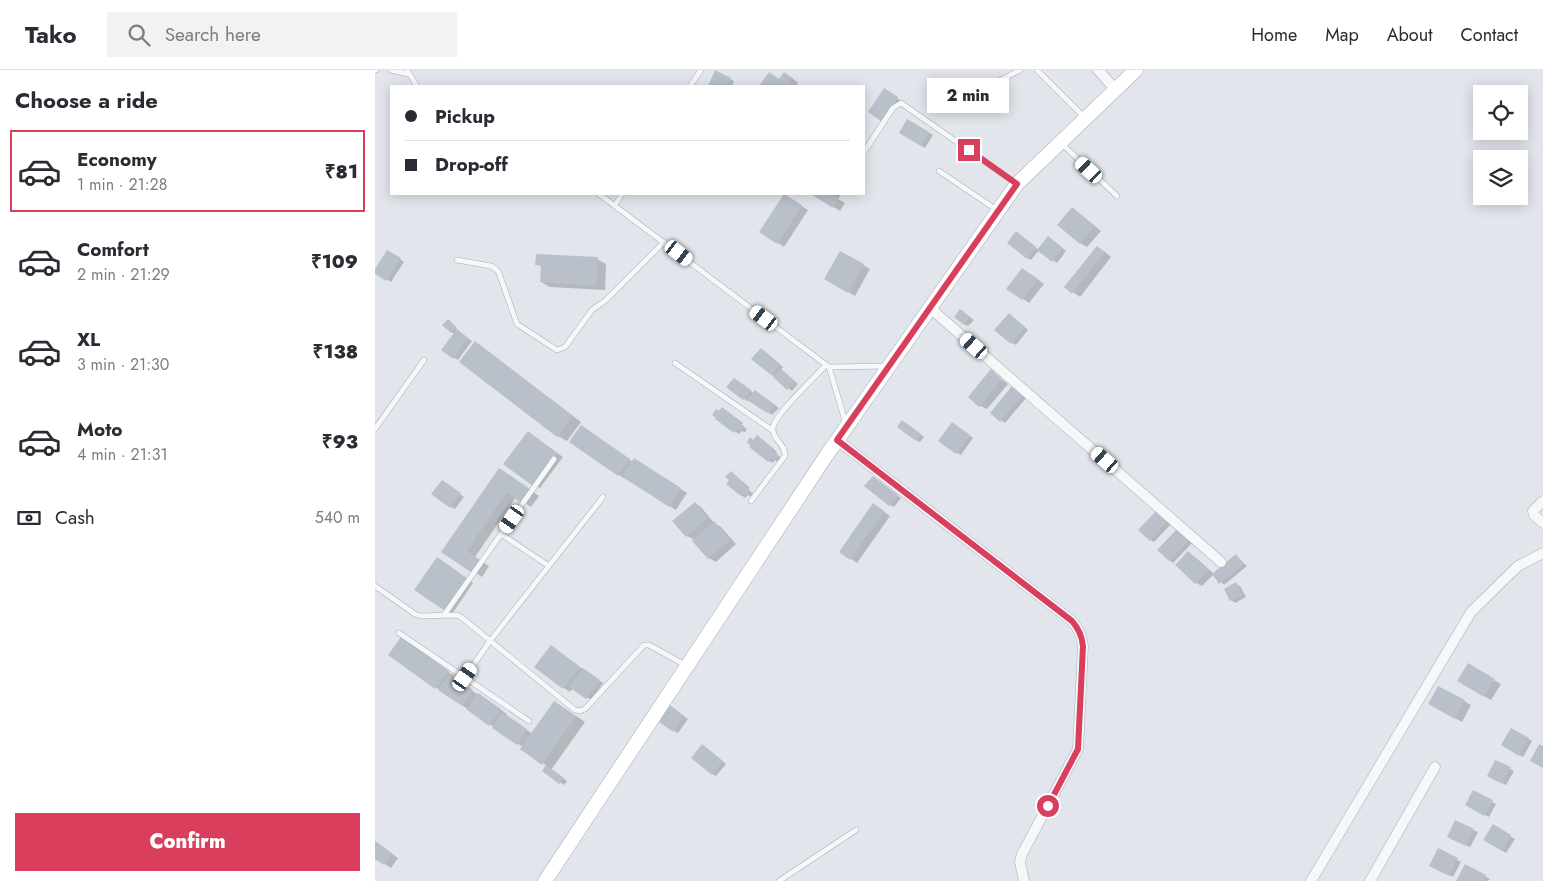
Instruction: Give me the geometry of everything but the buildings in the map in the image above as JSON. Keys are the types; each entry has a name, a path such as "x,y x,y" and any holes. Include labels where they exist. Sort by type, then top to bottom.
{"main road":[{"path":"545,881 837,440 1017,184 1136,70"}],"street":[{"path":"1098,70 1116,90"},
{"path":"930,308 1221,562"},
{"path":"837,440 1079,628 1083,646 1078,749 1021,854 1020,862 1024,881"},
{"path":"1543,501 1533,511 1534,515 1543,523"},
{"path":"1311,881 1471,612 1477,604 1498,587 1518,566 1543,553"},
{"path":"1371,881 1435,767"}],"lane":[{"path":"391,70 407,72 416,85"},
{"path":"691,85 701,70"},
{"path":"979,83 991,84 1019,70"},
{"path":"1037,70 1086,118"},
{"path":"865,150 893,108 901,103 1017,184"},
{"path":"1060,143 1117,196"},
{"path":"939,171 998,211"},
{"path":"601,195 827,366 847,427"},
{"path":"615,204 621,195"},
{"path":"457,260 491,266 496,269 517,324 557,350 565,347 592,310 606,300 665,242"},
{"path":"375,429 424,360"},
{"path":"675,363 772,430"},
{"path":"751,501 785,456 783,447 774,436 772,430 776,418 827,366 890,366"},
{"path":"444,615 554,459"},
{"path":"465,677 490,641 603,497"},
{"path":"501,534 549,566"},
{"path":"375,586 420,616 457,615 461,617 575,710 585,709 644,645 649,645 687,666"},
{"path":"399,633 529,721"},
{"path":"779,881 856,830"}],"route":[{"path":"969,150 1017,184 837,440 1079,628 1083,646 1078,749 1048,806"}]}
